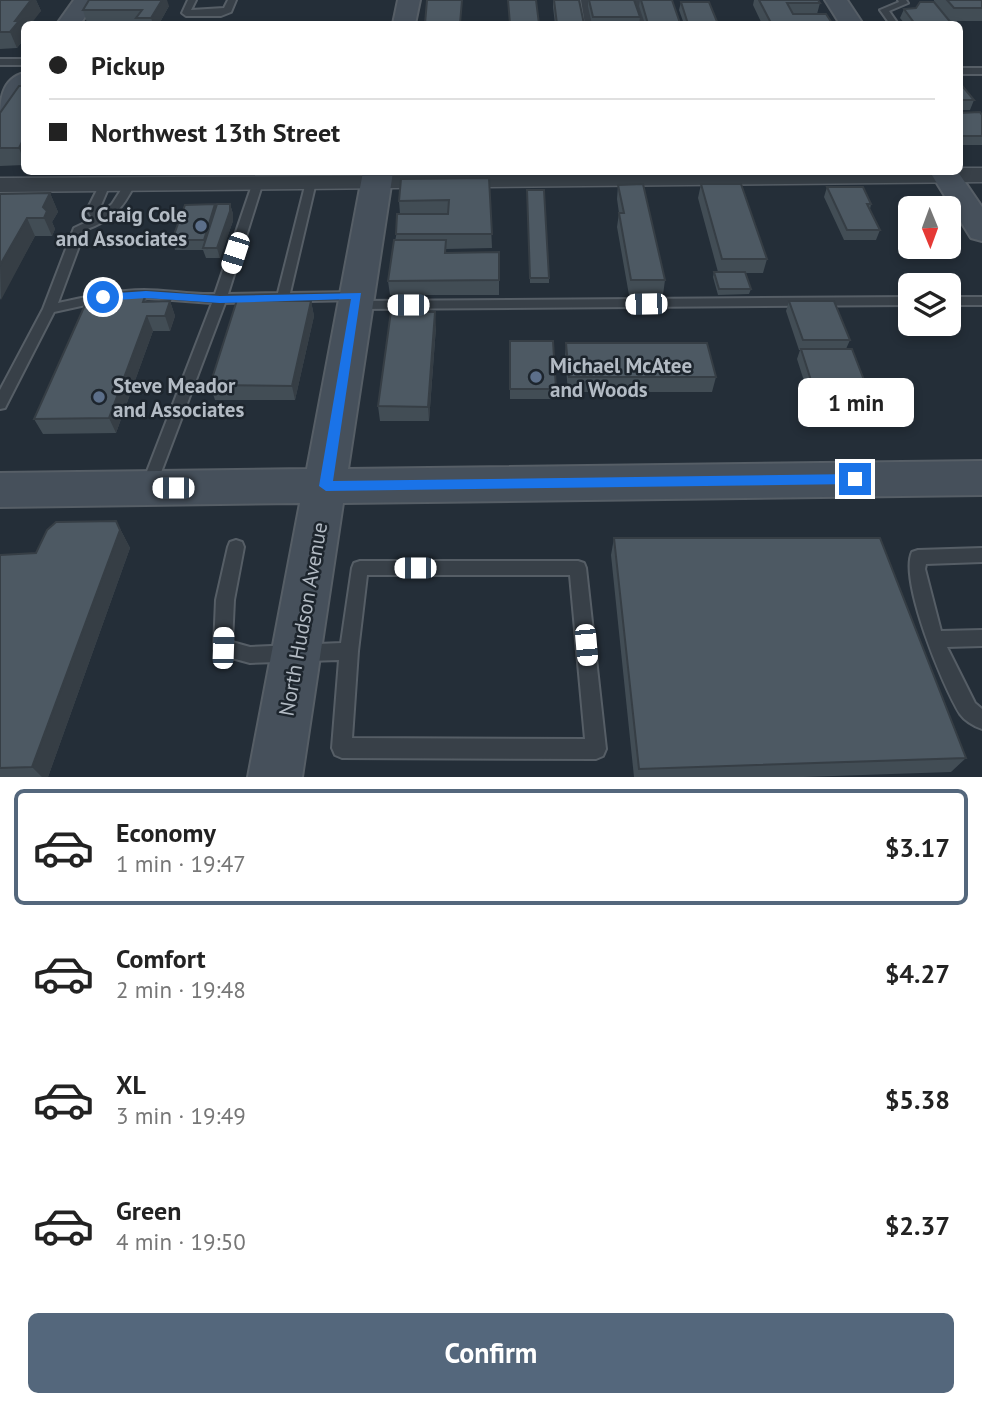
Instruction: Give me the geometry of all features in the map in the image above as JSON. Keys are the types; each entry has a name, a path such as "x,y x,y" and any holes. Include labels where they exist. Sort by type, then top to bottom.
{"street":[{"path":"70,21 86,0"},
{"path":"405,21 409,0"},
{"path":"836,0 849,21"},
{"path":"0,184 131,184 206,177 258,183 311,182 377,176 749,175"},
{"path":"947,175 982,231"},
{"path":"963,175 982,176"},
{"name":"North Hudson Avenue","path":"275,777 377,176"},
{"path":"0,490 982,478"}],"lane":[{"path":"192,0 186,13 221,13 228,10 232,0"},
{"path":"585,0 588,21"},
{"path":"636,0 641,21"},
{"path":"892,21 884,10 904,3 902,0"},
{"path":"192,21 195,14"},
{"path":"0,62 15,89"},
{"path":"963,71 982,71"},
{"path":"283,298 311,182"},
{"path":"149,488 220,299 258,183"},
{"path":"100,221 93,210 105,184"},
{"path":"0,404 49,309 80,228 100,221 117,210 131,184"},
{"path":"49,309 103,297 146,294 220,299 898,301"},
{"path":"961,301 982,300"},
{"path":"236,547 225,600 223,648 250,655 349,650"},
{"path":"982,555 918,556 917,569 934,639 968,710 982,720"},
{"path":"360,568 578,568 596,749 342,748 349,650 360,568"},
{"path":"934,639 982,638"}],"building":[{"path":"0,0 31,0 10,32 0,32"},
{"path":"89,0 162,0 151,18 136,18 142,10 83,10"},
{"path":"427,0 462,0 460,21 425,21"},
{"path":"508,0 536,0 539,21 510,21"},
{"path":"554,0 579,0 583,21 557,21"},
{"path":"589,0 634,0 640,17 593,17"},
{"path":"641,0 672,0 679,21 647,21"},
{"path":"759,0 818,0 820,3 787,3 793,14 826,14 831,21 770,21"},
{"path":"947,0 982,0 982,8 954,8"},
{"path":"681,2 709,2 717,21 687,21"},
{"path":"920,2 934,2 950,21 913,21 904,9 916,8"},
{"path":"21,86 19,148 0,148 0,113"},
{"path":"963,87 974,100 963,100"},
{"path":"980,112 982,136 963,136 963,113"},
{"path":"489,178 492,234 396,234 397,214 448,214 449,200 399,201 401,179"},
{"path":"643,184 665,280 631,280 619,213 624,213 618,185"},
{"path":"701,184 741,184 767,259 722,259"},
{"path":"827,187 863,187 871,204 867,204 880,230 847,230"},
{"path":"527,190 544,190 549,278 530,278"},
{"path":"50,193 43,207 47,211 44,218 27,218 0,265 0,194"},
{"path":"215,204 204,240 172,240 185,205"},
{"path":"217,204 230,204 230,211 217,248 203,248"},
{"path":"394,240 446,240 445,253 499,252 499,280 388,281"},
{"path":"714,272 745,272 751,289 719,289"},
{"path":"89,296 145,296 143,302 170,301 165,316 147,316 109,418 34,419"},
{"path":"237,300 311,301 292,386 210,385"},
{"path":"789,301 834,301 850,340 803,340"},
{"path":"391,311 435,312 428,407 378,406"},
{"path":"510,341 553,341 556,389 510,389"},
{"path":"566,343 707,343 716,377 569,377"},
{"path":"801,349 852,349 869,393 815,393"},
{"path":"116,521 120,530 32,767 0,768 0,555 36,553 47,530 56,522"},
{"path":"614,538 880,538 966,758 639,769"}],"place":[{"name":"C Craig Cole and Associates","path":"201,226"},
{"name":"Michael McAtee and Woods","path":"536,377"},
{"name":"Steve Meador and Associates","path":"99,397"}],"route":[{"path":"103,297 146,294 194,299 357,296 326,486 855,479"}]}
